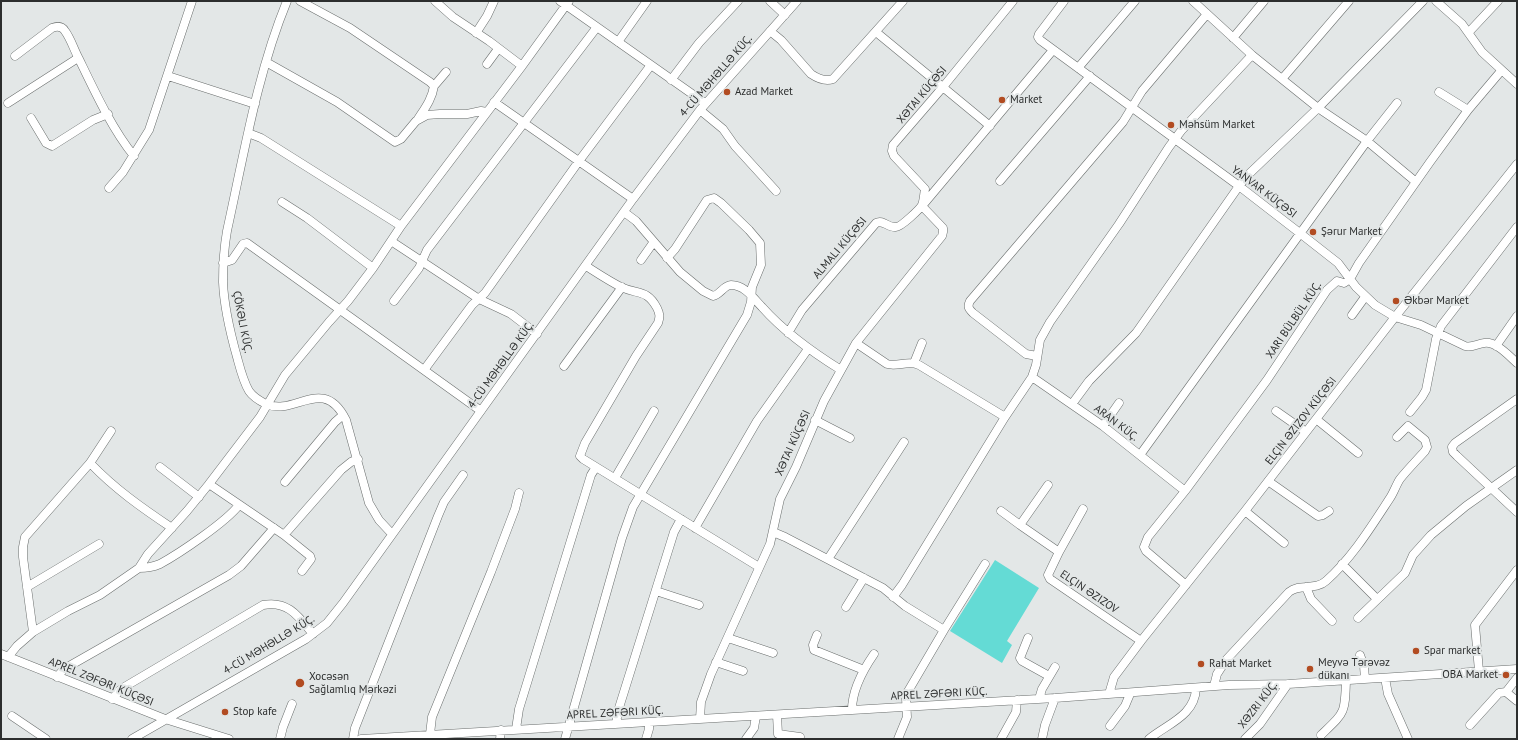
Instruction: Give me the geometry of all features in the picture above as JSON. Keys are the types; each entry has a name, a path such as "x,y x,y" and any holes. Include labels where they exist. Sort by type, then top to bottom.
{"street":[{"path":"109,188 123,172 149,130 192,1"},
{"name":"ÇÖKƏLI KÜÇ.","path":"266,404 254,397 241,371 226,310 223,263 227,231 255,104 266,62 287,1"},
{"path":"300,1 350,28 434,86"},
{"path":"435,1 453,17 522,66"},
{"path":"476,33 487,16 494,1"},
{"path":"618,42 648,1"},
{"path":"671,80 699,43 738,1"},
{"path":"770,1 785,15"},
{"name":"4-CÜ MƏHƏLLƏ KÜÇ.","path":"132,739 313,634 327,623 633,199 702,107 797,1"},
{"path":"770,30 781,40 811,74 815,77 830,81 903,1"},
{"name":"XƏTAI KÜÇƏSI","path":"700,719 701,702 716,662 770,544 780,499 796,467 815,420 856,343 942,236 943,228 922,206 925,189 894,156 892,151 893,145 943,87 1013,1"},
{"name":"YANVAR KÜÇƏSI","path":"1064,1 1041,30 1038,37 1053,50 1239,186 1338,263 1365,297 1383,311 1395,317 1438,332 1469,347 1486,342 1496,346"},
{"path":"1078,68 1135,1"},
{"path":"1193,1 1252,55 1318,108 1367,141 1416,182"},
{"path":"1233,38 1264,1"},
{"path":"1282,79 1349,1"},
{"path":"1072,404 1089,381 1136,333 1239,186 1250,173 1318,108 1423,1"},
{"path":"1436,1 1462,24 1482,52 1517,84"},
{"path":"1469,32 1498,1"},
{"path":"5,655 33,632 68,611 100,595 139,568 148,554 199,497 260,416 285,375 348,301 373,268 401,226 522,66 565,2 671,80 702,107 723,129 735,146 776,191"},
{"path":"1037,356 1026,354 972,313 968,305 1123,122 1142,91 1207,14"},
{"path":"15,56 52,28 57,26 62,28 66,32 78,58 126,146 134,156"},
{"path":"394,301 414,275 428,250 597,27"},
{"path":"876,32 990,126"},
{"path":"487,64 498,49"},
{"path":"788,333 802,310 878,221 890,226 900,226 922,206 1053,50"},
{"path":"893,597 902,585 1005,417 1032,377 1040,340 1050,322 1119,224 1175,139 1252,55"},
{"path":"8,103 78,58"},
{"path":"266,62 337,102 391,140 398,142 416,121 431,98 434,86 446,72"},
{"path":"424,370 472,305 485,293 579,161 651,65"},
{"path":"1186,585 1146,551 1144,547 1148,537 1185,491 1267,380 1327,290 1336,281 1344,283 1350,279 1359,263 1468,110 1502,71"},
{"path":"168,76 255,104"},
{"path":"1000,181 1090,76"},
{"path":"1439,92 1468,110"},
{"path":"431,98 434,106 440,114"},
{"path":"494,102 633,199"},
{"path":"1140,455 1367,141 1397,103"},
{"path":"416,121 427,115 457,115 481,111 487,112"},
{"path":"31,118 46,143 52,146 93,120 108,114"},
{"path":"248,133 261,138 401,226"},
{"name":"ELÇIN ƏZIZOV KÜÇƏSI","path":"1109,694 1114,677 1141,641 1517,164"},
{"path":"565,739 622,538 633,507 747,315 751,302 752,288 761,265 760,243 721,203 714,198 707,200 675,249 667,258"},
{"path":"282,202 307,218 373,268"},
{"path":"624,212 636,221 653,243 685,277 710,296 718,295 730,285 742,288 751,295 788,333 808,349 841,370"},
{"path":"1410,412 1426,390 1438,332 1445,320 1517,227"},
{"path":"391,241 479,299 511,314 537,334"},
{"path":"641,260 653,243"},
{"path":"223,263 232,260 240,247 243,244 247,244 481,411"},
{"path":"586,266 622,287 644,293 649,296 653,300 660,314 660,318 636,356 580,453 580,456 759,567"},
{"path":"564,366 622,287"},
{"path":"1352,315 1365,297"},
{"path":"1517,316 1496,346 1517,363"},
{"path":"856,343 887,364 914,363 1005,417"},
{"path":"914,363 922,343"},
{"path":"695,528 757,421 808,349"},
{"name":"ARAN KÜÇ.","path":"1032,377 1103,426 1185,491"},
{"path":"266,404 279,407 305,400 320,399 333,402 343,415 358,460 369,503 379,520 392,534"},
{"path":"1517,399 1455,443 1452,447 1456,456 1517,512"},
{"path":"1103,426 1119,403"},
{"path":"615,478 654,411"},
{"path":"1276,411 1306,432"},
{"path":"285,482 335,422 343,415"},
{"path":"1316,419 1358,453"},
{"path":"815,420 850,438"},
{"path":"1214,686 1220,667 1289,592 1294,588 1319,586 1325,582 1342,564 1377,518 1392,496 1401,477 1425,452 1427,447 1425,440 1408,426 1397,437"},
{"path":"33,632 23,557 25,537 90,463 111,430"},
{"path":"828,559 904,442"},
{"path":"284,536 342,470 351,462 358,460"},
{"path":"90,463 108,482 128,498 172,528"},
{"path":"160,467 199,497"},
{"path":"516,729 519,709 589,482 596,467"},
{"path":"1358,618 1405,573 1413,555 1431,535 1445,522 1517,470"},
{"path":"353,739 355,728 432,529 444,502 463,475"},
{"path":"1268,481 1318,516 1323,516 1329,511"},
{"path":"209,484 274,528 310,556 310,562 302,571"},
{"path":"1020,525 1048,485"},
{"path":"430,734 432,717 491,572 515,509 519,493"},
{"path":"139,568 146,568 160,564 212,529 230,515 239,505"},
{"name":"ELÇIN ƏZIZOV","path":"1083,509 1048,575 1050,579 1141,641"},
{"path":"1001,511 1059,552"},
{"path":"1245,511 1284,543"},
{"path":"616,724 618,711 674,532 681,519"},
{"path":"57,676 64,669 229,575 241,566 274,528"},
{"path":"773,532 883,588 905,606 944,630"},
{"path":"28,587 99,544"},
{"path":"898,739 906,722 907,693 985,564"},
{"path":"1342,564 1377,599"},
{"path":"1479,671 1475,625 1517,570"},
{"path":"846,607 864,578"},
{"path":"1306,587 1311,599 1332,621"},
{"path":"656,591 699,605"},
{"path":"112,699 121,689 263,605 271,604 292,610 313,634"},
{"path":"817,635 812,645 814,650 864,670"},
{"path":"728,638 773,653"},
{"path":"1028,638 1020,658 1022,661 1049,676"},
{"path":"852,710 853,698 864,670 874,654"},
{"path":"1360,654 1364,666 1365,679"},
{"name":"APREL ZƏFƏRI KÜÇƏSI","path":"5,655 165,720 194,728"},
{"path":"716,662 743,670"},
{"path":"1039,699 1042,689 1055,667"},
{"name":"APREL ZƏFƏRI KÜÇ.","path":"361,739 415,737 430,734 440,736 516,729 1130,694 1214,686 1288,684 1517,669"},
{"path":"1385,678 1388,694 1408,739"},
{"path":"1470,725 1499,693 1506,692 1517,678"},
{"path":"1321,735 1340,717 1344,709 1346,680"},
{"name":"XƏZRI KÜÇ.","path":"1245,739 1260,724 1288,684"},
{"path":"1149,739 1185,714 1193,703 1196,695 1196,688"},
{"path":"1506,692 1517,701"},
{"path":"1110,726 1125,706 1130,694"},
{"path":"1042,739 1045,725 1055,698"},
{"path":"1002,739 1016,712 1017,700"},
{"path":"191,704 184,711 182,718 186,724 229,739"},
{"path":"280,739 292,704"},
{"path":"778,715 778,734 800,737"},
{"path":"12,716 46,739"},
{"path":"746,739 754,728 756,716"},
{"path":"646,739 649,729 649,722"},
{"path":"500,730 500,739"}],"shaded area":[{"path":"995,560 1039,588 1007,641 1012,645 1002,663 950,631"}],"place":[{"name":"Azad Market","path":"727,92"},
{"name":"Market","path":"1002,100"},
{"name":"Məhsüm Market","path":"1171,125"},
{"name":"Şərur Market","path":"1313,232"},
{"name":"Əkbər Market","path":"1396,301"},
{"name":"Spar market","path":"1416,651"},
{"name":"Rahat Market","path":"1201,664"},
{"name":"Meyvə Tərəvəz dükanı","path":"1310,669"},
{"name":"OBA Market","path":"1506,675"},
{"name":"Xocəsən Sağlamlıq Mərkəzi","path":"300,683"},
{"name":"Stop kafe","path":"225,712"}]}
